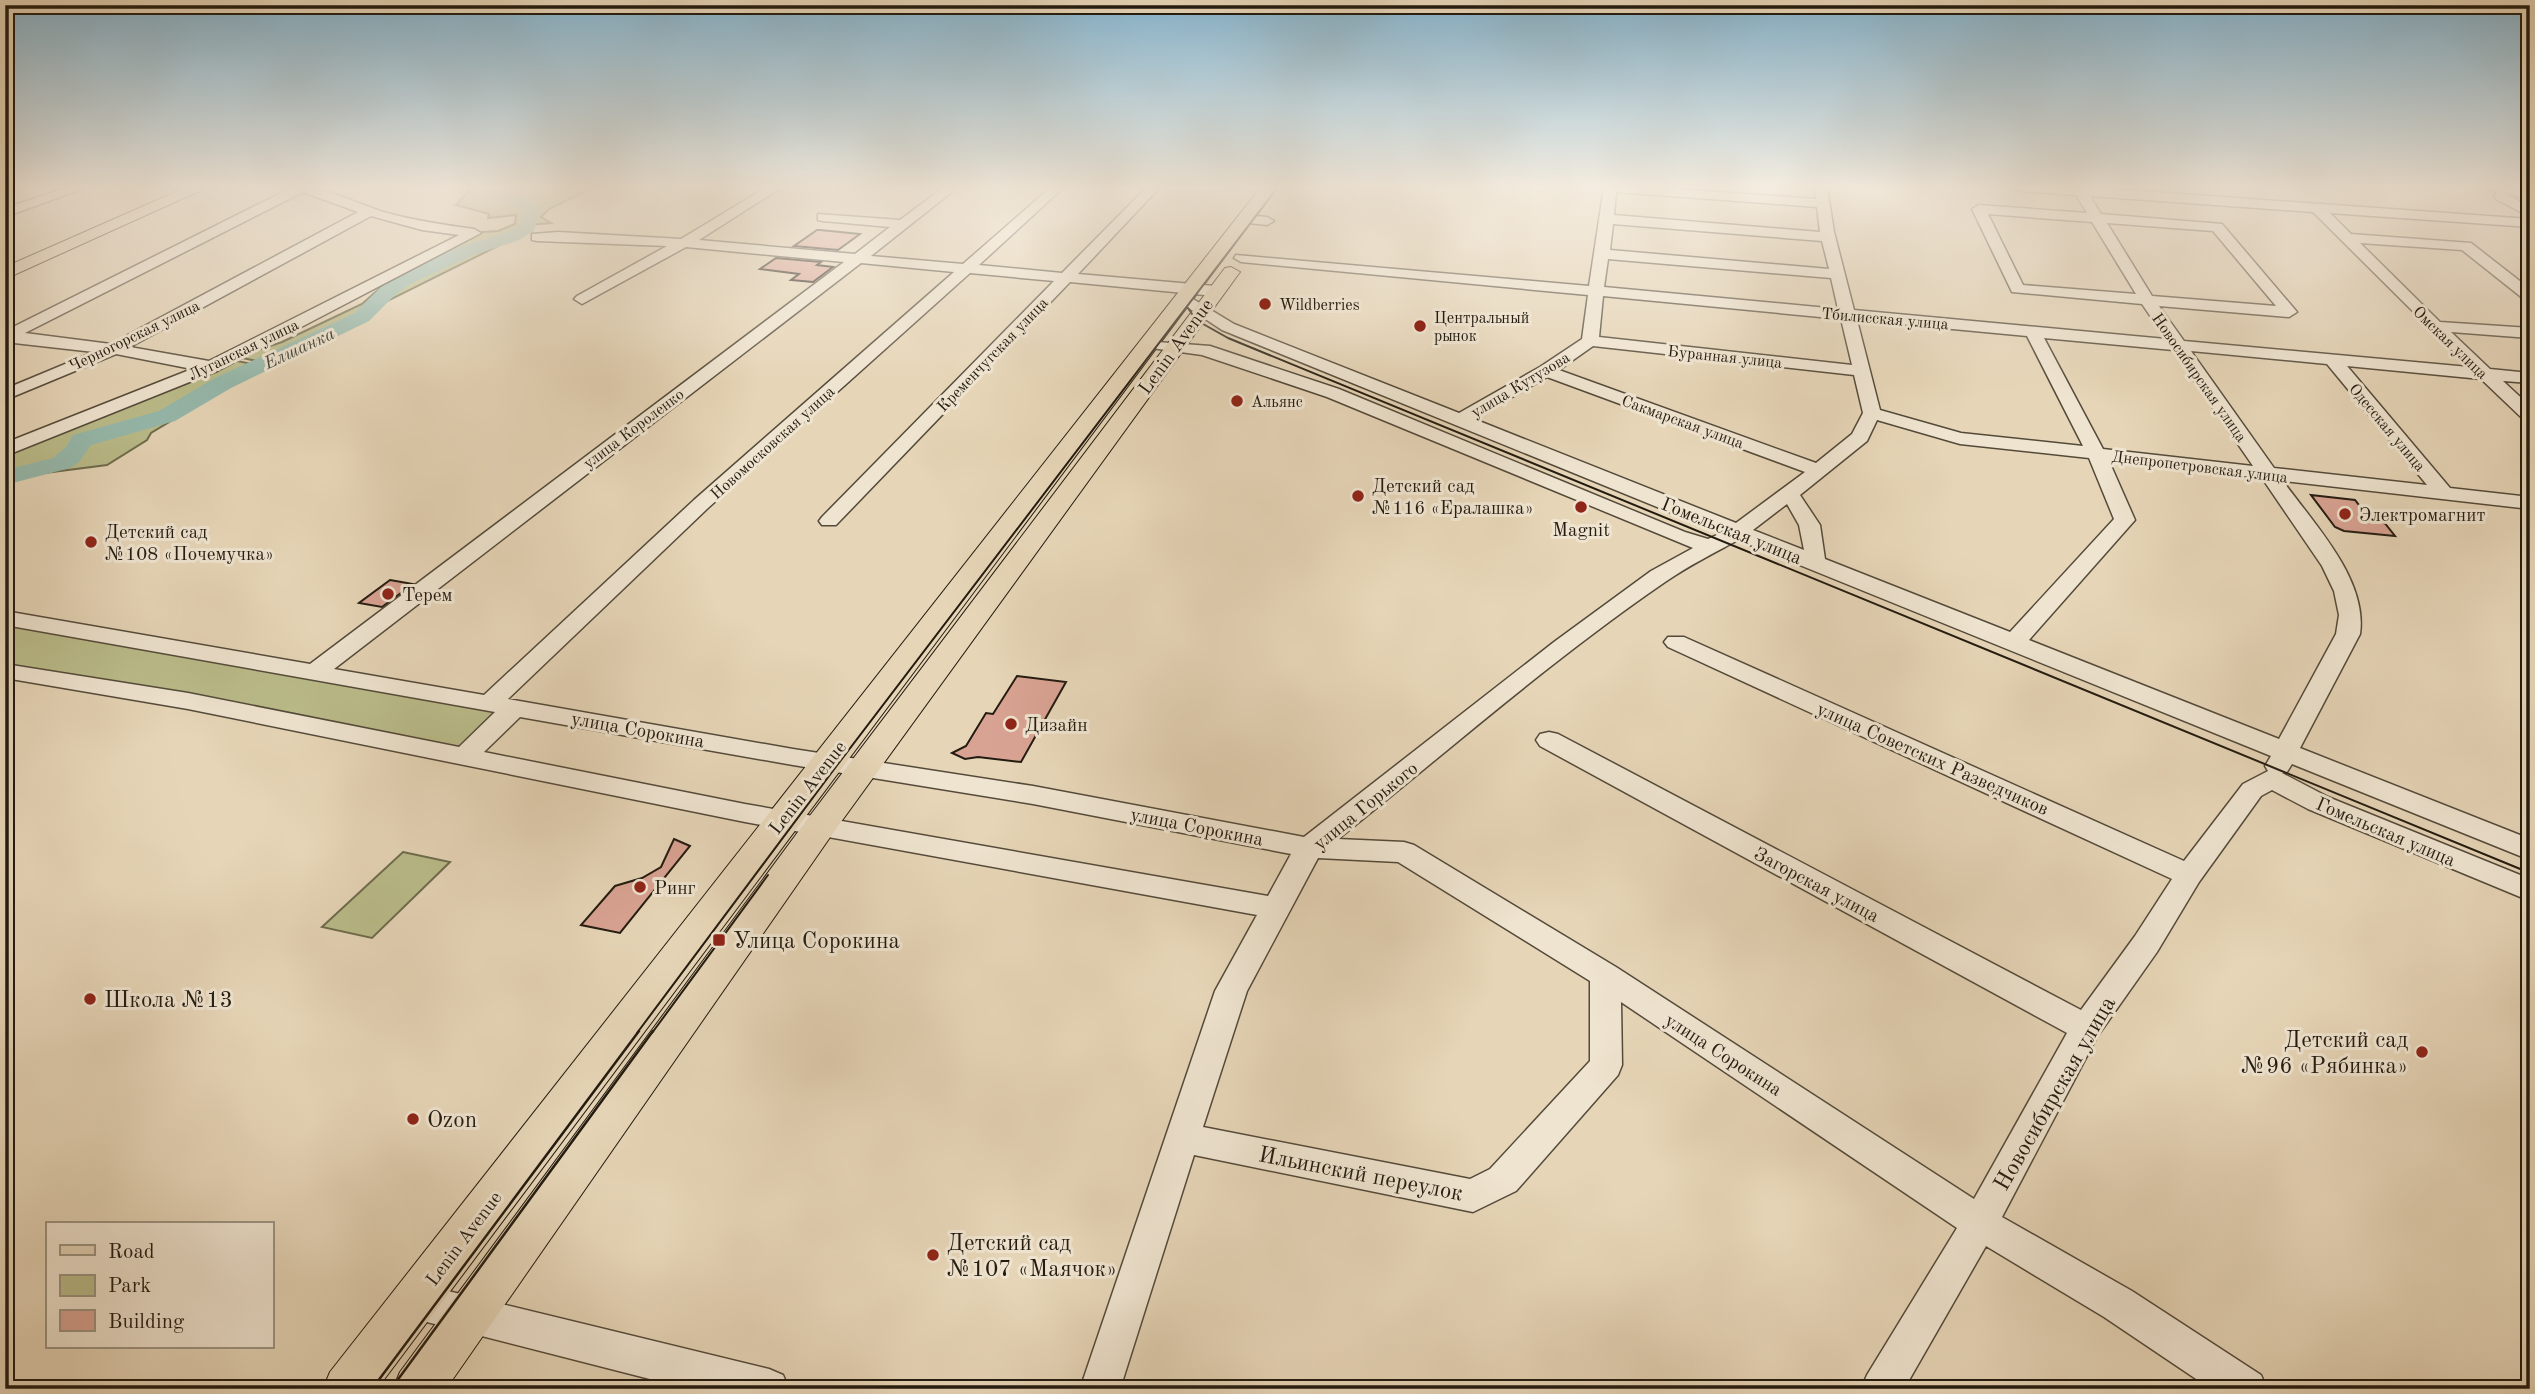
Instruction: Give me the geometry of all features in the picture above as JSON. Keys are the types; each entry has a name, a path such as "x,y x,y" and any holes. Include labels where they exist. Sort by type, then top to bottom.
{"main road":[{"path":"5,274 54,252"},
{"name":"Lenin Avenue","path":"417,1389 864,767 1012,546 1232,252"},
{"name":"Lenin Avenue","path":"1198,298 1241,258 1244,252"},
{"name":"Lenin Avenue","path":"348,1389 826,762 1012,546"}],"street":[{"path":"5,336 172,252"},
{"name":"Черногорская улица","path":"5,396 114,349 295,252"},
{"name":"Луганская улица","path":"5,450 211,367 437,252"},
{"path":"582,299 668,252"},
{"name":"Гомельская улица","path":"782,252 1066,277 1198,298 1228,327 1460,420 1725,540"},
{"name":"улица Короленко","path":"316,671 866,252"},
{"name":"Новомосковская улица","path":"465,756 503,704 701,505 986,252"},
{"name":"Кременчугская улица","path":"829,521 1090,252"},
{"path":"1832,252 1872,413"},
{"path":"1999,252 2017,289 2289,312 2238,252"},
{"name":"Новосибирская улица","path":"1881,1389 1980,1223 2086,1028 2146,944 2189,875 2252,790 2278,765 2348,634 2352,616 2333,566 2147,300 2118,252"},
{"name":"Омская улица","path":"2360,252 2530,416"},
{"path":"2474,252 2530,297"},
{"path":"1604,254 1837,274"},
{"name":"улица Кутузова","path":"1460,420 1546,371 1590,341 1595,292 1604,254"},
{"name":"Тбилисская улица","path":"1241,258 2530,378"},
{"path":"2435,326 2530,333"},
{"path":"2013,643 2125,520 2096,453 2033,332"},
{"path":"5,336 114,349 211,367"},
{"name":"Буранная улица","path":"1590,341 1861,371"},
{"name":"Гомельская улица","path":"1163,346 1204,350 1333,393 1678,536 1725,540 1814,563 2013,643 2278,765 2530,850"},
{"name":"Одесская улица","path":"2332,359 2445,494"},
{"name":"Сакмарская улица","path":"1546,371 1819,471"},
{"name":"Днепропетровская улица","path":"1872,413 1960,438 2530,503"},
{"name":"улица Горького","path":"1100,1389 1231,991 1309,848 1562,647 1659,576 1725,540 1819,471 1860,437 1872,413"},
{"path":"1788,494 1799,505 1813,530 1814,563"},
{"name":"улица Сорокина","path":"5,618 826,762 1033,795 1309,848 1404,852 1605,975 1980,1223 2118,1304 2247,1389"},
{"path":"5,633 33,623"},
{"name":"улица Советских Разведчиков","path":"1676,642 2189,875"},
{"path":"5,670 188,701 782,819 1276,908"},
{"name":"Загорская улица","path":"1549,740 2086,1028"},
{"name":"Гомельская улица","path":"2278,765 2318,803 2530,891"},
{"name":"Ильинский переулок","path":"1182,1138 1473,1196 1503,1181 1606,1065 1605,975"},
{"path":"584,1079 630,1093"},
{"path":"415,1301 769,1389"}],"green space":[{"path":"443,252 486,252 359,315 306,349 266,363 238,357 282,342 362,304 389,280"},
{"path":"232,360 263,366 151,433 147,440 107,465 5,478 5,456"},
{"path":"5,618 515,707 465,756 5,671"},
{"path":"403,852 450,862 372,938 322,927"}],"building":[{"path":"776,258 821,262 817,265 833,267 813,282 791,280 799,274 760,269"},
{"name":"Электромагнит","path":"2311,495 2355,500 2370,519 2383,521 2395,536 2344,531 2335,527"},
{"name":"Терем","path":"390,580 413,584 382,607 359,603"},
{"name":"Дизайн","path":"1017,676 1066,682 1021,762 978,757 965,759 952,753 966,746 986,713 993,714"},
{"name":"Ринг","path":"674,839 690,846 620,933 581,925 615,886 642,878 661,867"}],"waterway":[{"name":"Елшанка","path":"5,478 61,463 78,449 81,440 167,416 223,383 341,329 362,317 389,290 405,279 464,252"}],"tram line":[{"path":"637,1033 838,764 1228,252"},
{"path":"1188,308 1196,320 1228,338 2530,873"},
{"path":"652,1033 768,875"},
{"path":"372,1389 639,1031"},
{"path":"391,1389 653,1031"}],"place":[{"name":"Wildberries","path":"1265,304"},
{"name":"Центральный рынок","path":"1420,326"},
{"name":"Альянс","path":"1237,401"},
{"name":"Детский сад №116 «Ералашка»","path":"1358,496"},
{"name":"Magnit","path":"1581,507"},
{"name":"Электромагнит","path":"2345,514"},
{"name":"Детский сад №108 «Почемучка»","path":"91,542"},
{"name":"Терем","path":"388,594"},
{"name":"Дизайн","path":"1011,724"},
{"name":"Ринг","path":"640,887"},
{"name":"Улица Сорокина","path":"719,940"},
{"name":"Школа №13","path":"90,999"},
{"name":"Детский сад №96 «Рябинка»","path":"2422,1052"},
{"name":"Ozon","path":"413,1119"},
{"name":"Детский сад №107 «Маячок»","path":"933,1255"}]}
